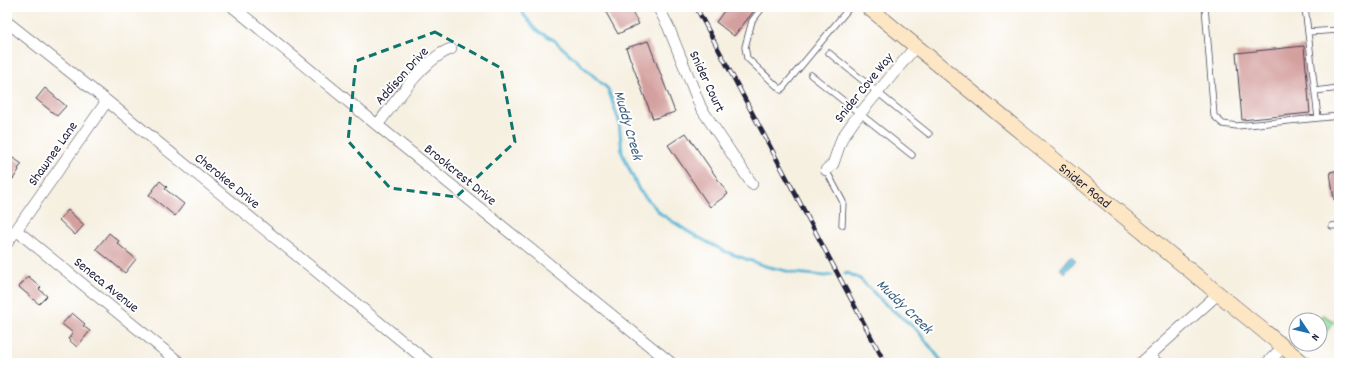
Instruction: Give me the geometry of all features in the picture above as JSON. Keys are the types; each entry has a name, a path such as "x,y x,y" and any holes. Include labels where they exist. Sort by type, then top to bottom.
{"street":[{"name":"Brookcrest Drive","path":"233,7 672,363"},
{"name":"Snider Court","path":"658,7 668,26 701,108 752,184"},
{"name":"Snider Road","path":"868,7 1303,363"},
{"name":"Cherokee Drive","path":"7,22 107,101 429,363"},
{"name":"Snider Cove Way","path":"826,170 836,159 839,145 845,132 916,46"},
{"name":"Addison Drive","path":"377,125 428,64 438,55 451,49"},
{"name":"Shawnee Lane","path":"7,243 107,101"},
{"name":"Seneca Avenue","path":"16,230 180,363"},
{"path":"1141,363 1218,294"},
{"path":"1267,363 1283,348"}],"lane":[{"path":"763,7 752,21 745,47 747,58 781,90 850,7"},
{"path":"1205,7 1214,116 1223,124 1237,126 1339,116"},
{"path":"1306,7 1318,118"},
{"path":"1308,32 1339,30"},
{"path":"830,52 929,134"},
{"path":"811,75 912,155"},
{"path":"1315,90 1339,88"},
{"path":"826,170 843,202 842,225"},
{"path":"1332,226 1339,225"},
{"path":"1151,354 1161,363"}],"highlighted area":[{"path":"435,32 501,68 515,142 456,197 390,188 348,141 356,61"}],"green space":[{"path":"1328,318 1334,322 1328,330"}],"water":[{"path":"1071,256 1076,260 1065,273 1060,269"}],"building":[{"path":"603,7 629,7 639,24 618,34"},
{"path":"727,7 757,7 734,36 716,22"},
{"path":"648,41 675,112 653,119 626,48"},
{"path":"1304,46 1310,113 1242,120 1236,53"},
{"path":"45,88 66,106 57,116 36,99"},
{"path":"686,133 728,194 710,207 668,145"},
{"path":"13,158 22,164 13,179 7,175 7,167"},
{"path":"1339,170 1339,200 1334,200 1330,172"},
{"path":"160,181 167,187 165,189 184,204 175,216 149,195"},
{"path":"68,210 84,225 75,235 59,220"},
{"path":"109,233 119,241 117,243 136,259 125,273 96,249"},
{"path":"28,276 41,287 39,289 47,296 39,304 19,287"},
{"path":"72,313 85,324 83,326 90,331 77,347 68,339 73,333 62,324"}],"waterway":[{"name":"Muddy Creek","path":"519,7 536,30 554,40 608,89 619,121 622,153 639,190 661,214 692,234 724,251 765,266 795,273 825,276 832,275"},
{"name":"Muddy Creek","path":"845,274 848,273 860,279 883,302 917,330 943,363"}],"railway":[{"path":"696,7 885,363"}]}
